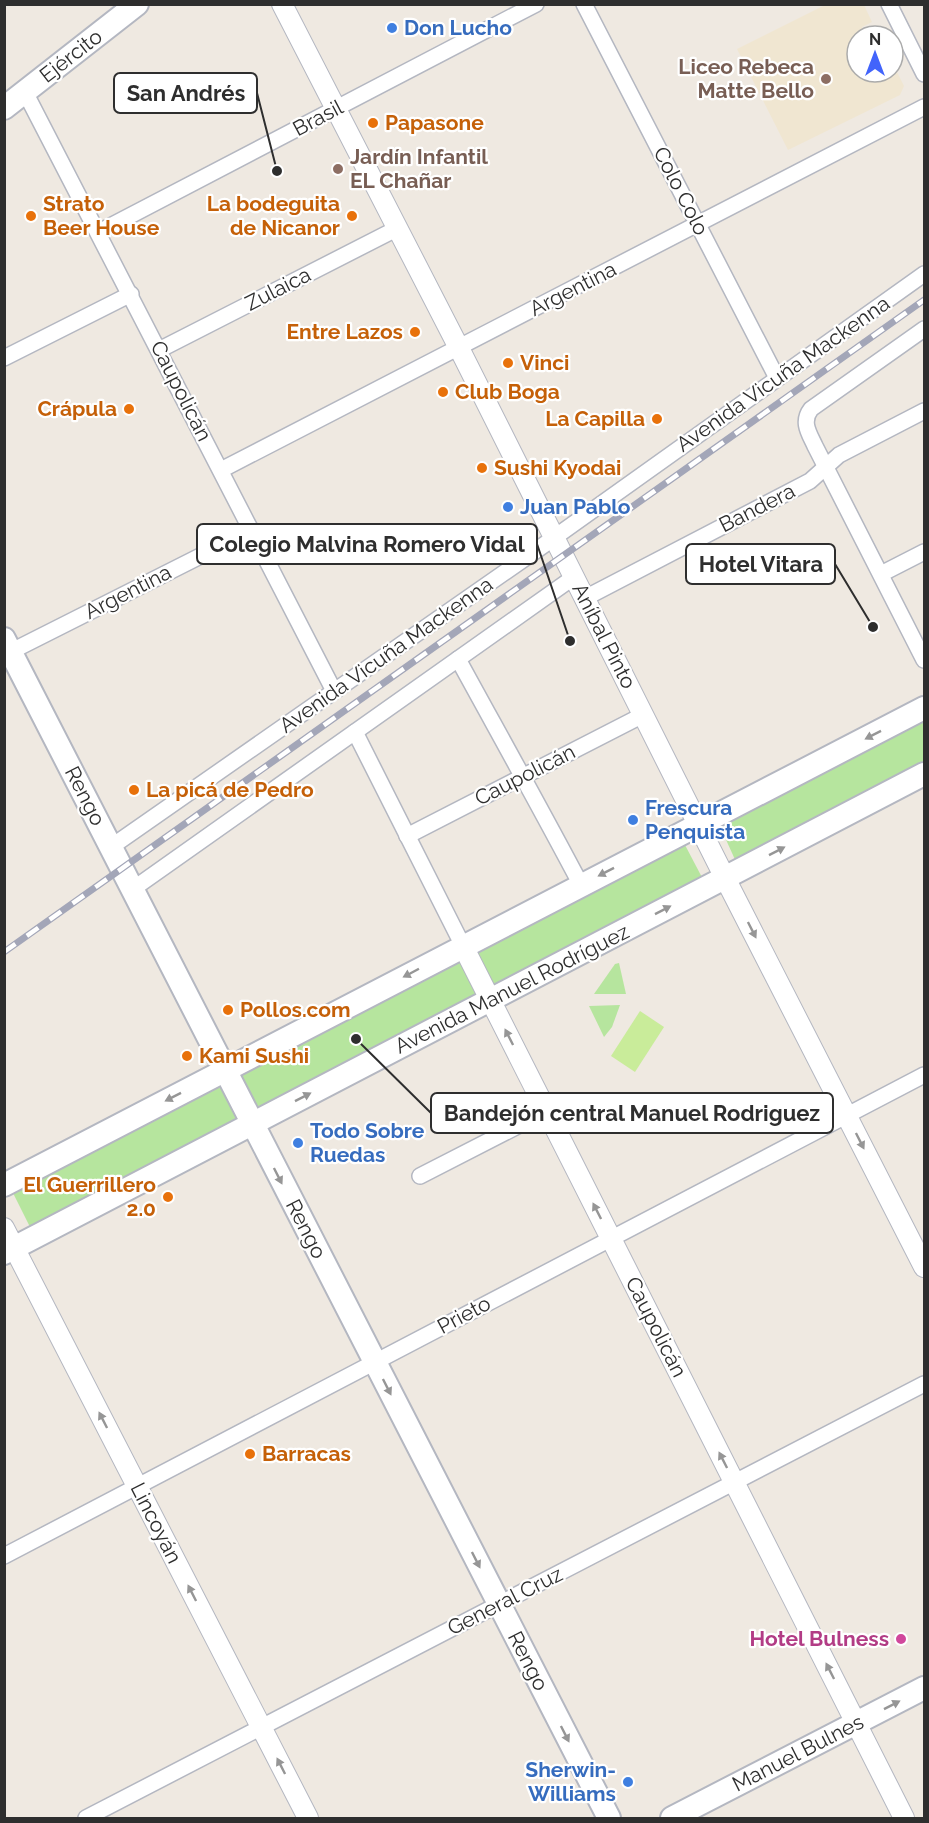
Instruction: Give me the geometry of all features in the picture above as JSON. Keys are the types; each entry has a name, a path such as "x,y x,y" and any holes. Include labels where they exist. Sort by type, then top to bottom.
{"main road":[{"name":"Ejército","path":"4,108 137,4"},
{"name":"Rengo","path":"7,649 111,847 609,1818"},
{"path":"4,1185 924,708"},
{"name":"Avenida Manuel Rodríguez","path":"10,1251 924,774"},
{"name":"Manuel Bulnes","path":"672,1818 924,1688"}],"street":[{"name":"Aníbal Pinto","path":"282,4 459,348 725,878 924,1267"},
{"name":"Brasil","path":"99,232 536,4"},
{"name":"Colo Colo","path":"584,4 777,378"},
{"path":"889,4 924,74"},
{"name":"Caupolicán","path":"25,92 334,691"},
{"name":"Argentina","path":"221,470 924,107"},
{"name":"Zulaica","path":"159,350 398,228"},
{"name":"Avenida Vicuña Mackenna","path":"111,847 554,537 924,274"},
{"path":"4,358 131,294"},
{"path":"924,329 811,409 805,420 826,467 924,660"},
{"name":"Bandera","path":"585,598 810,481 839,455 924,411"},
{"name":"Argentina","path":"7,649 252,530"},
{"path":"881,574 924,552"},
{"path":"133,890 574,577"},
{"path":"458,659 581,885"},
{"name":"Caupolicán","path":"407,836 643,715"},
{"name":"Caupolicán","path":"355,732 904,1818"},
{"name":"Prieto","path":"4,1556 924,1075"},
{"path":"420,1176 547,1111"},
{"name":"Lincoyán","path":"4,1228 10,1251 137,1486 308,1818"},
{"name":"General Cruz","path":"86,1818 924,1384"}],"shaded area":[{"name":"Liceo Rebeca Matte Bello","path":"825,5 864,5 872,22 845,24 845,84 903,84 904,86 900,95 788,150 737,49"}],"green space":[{"path":"924,716 924,764 737,864 718,822"},
{"path":"685,845 706,885 30,1227 13,1193"},
{"path":"619,963 626,994 594,994 615,964"},
{"path":"620,1005 612,1027 604,1037 589,1006"},
{"path":"640,1011 664,1027 635,1072 611,1056"}],"railway":[{"path":"4,952 924,300"}],"place":[{"name":"Don Lucho","path":"392,28"},
{"name":"Liceo Rebeca Matte Bello","path":"826,79"},
{"name":"Papasone","path":"373,123"},
{"name":"Jardín Infantil EL Chañar","path":"338,169"},
{"name":"San Andrés","path":"277,171"},
{"name":"Strato Beer House","path":"31,216"},
{"name":"La bodeguita de Nicanor","path":"352,216"},
{"name":"Entre Lazos","path":"415,332"},
{"name":"Vinci","path":"508,363"},
{"name":"Club Boga","path":"443,392"},
{"name":"Crápula","path":"129,409"},
{"name":"La Capilla","path":"657,419"},
{"name":"Sushi Kyodai","path":"482,468"},
{"name":"Juan Pablo","path":"508,507"},
{"name":"Hotel Vitara","path":"873,627"},
{"name":"Colegio Malvina Romero Vidal","path":"570,641"},
{"name":"La picá de Pedro","path":"134,790"},
{"name":"Frescura Penquista","path":"633,820"},
{"name":"Pollos.com","path":"228,1010"},
{"name":"Bandejón central Manuel Rodriguez","path":"356,1039"},
{"name":"Kami Sushi","path":"187,1056"},
{"name":"Todo Sobre Ruedas","path":"298,1143"},
{"name":"El Guerrillero 2.0","path":"168,1197"},
{"name":"Barracas","path":"250,1454"},
{"name":"Hotel Bulness","path":"901,1639"},
{"name":"Sherwin- Williams","path":"628,1782"}]}
